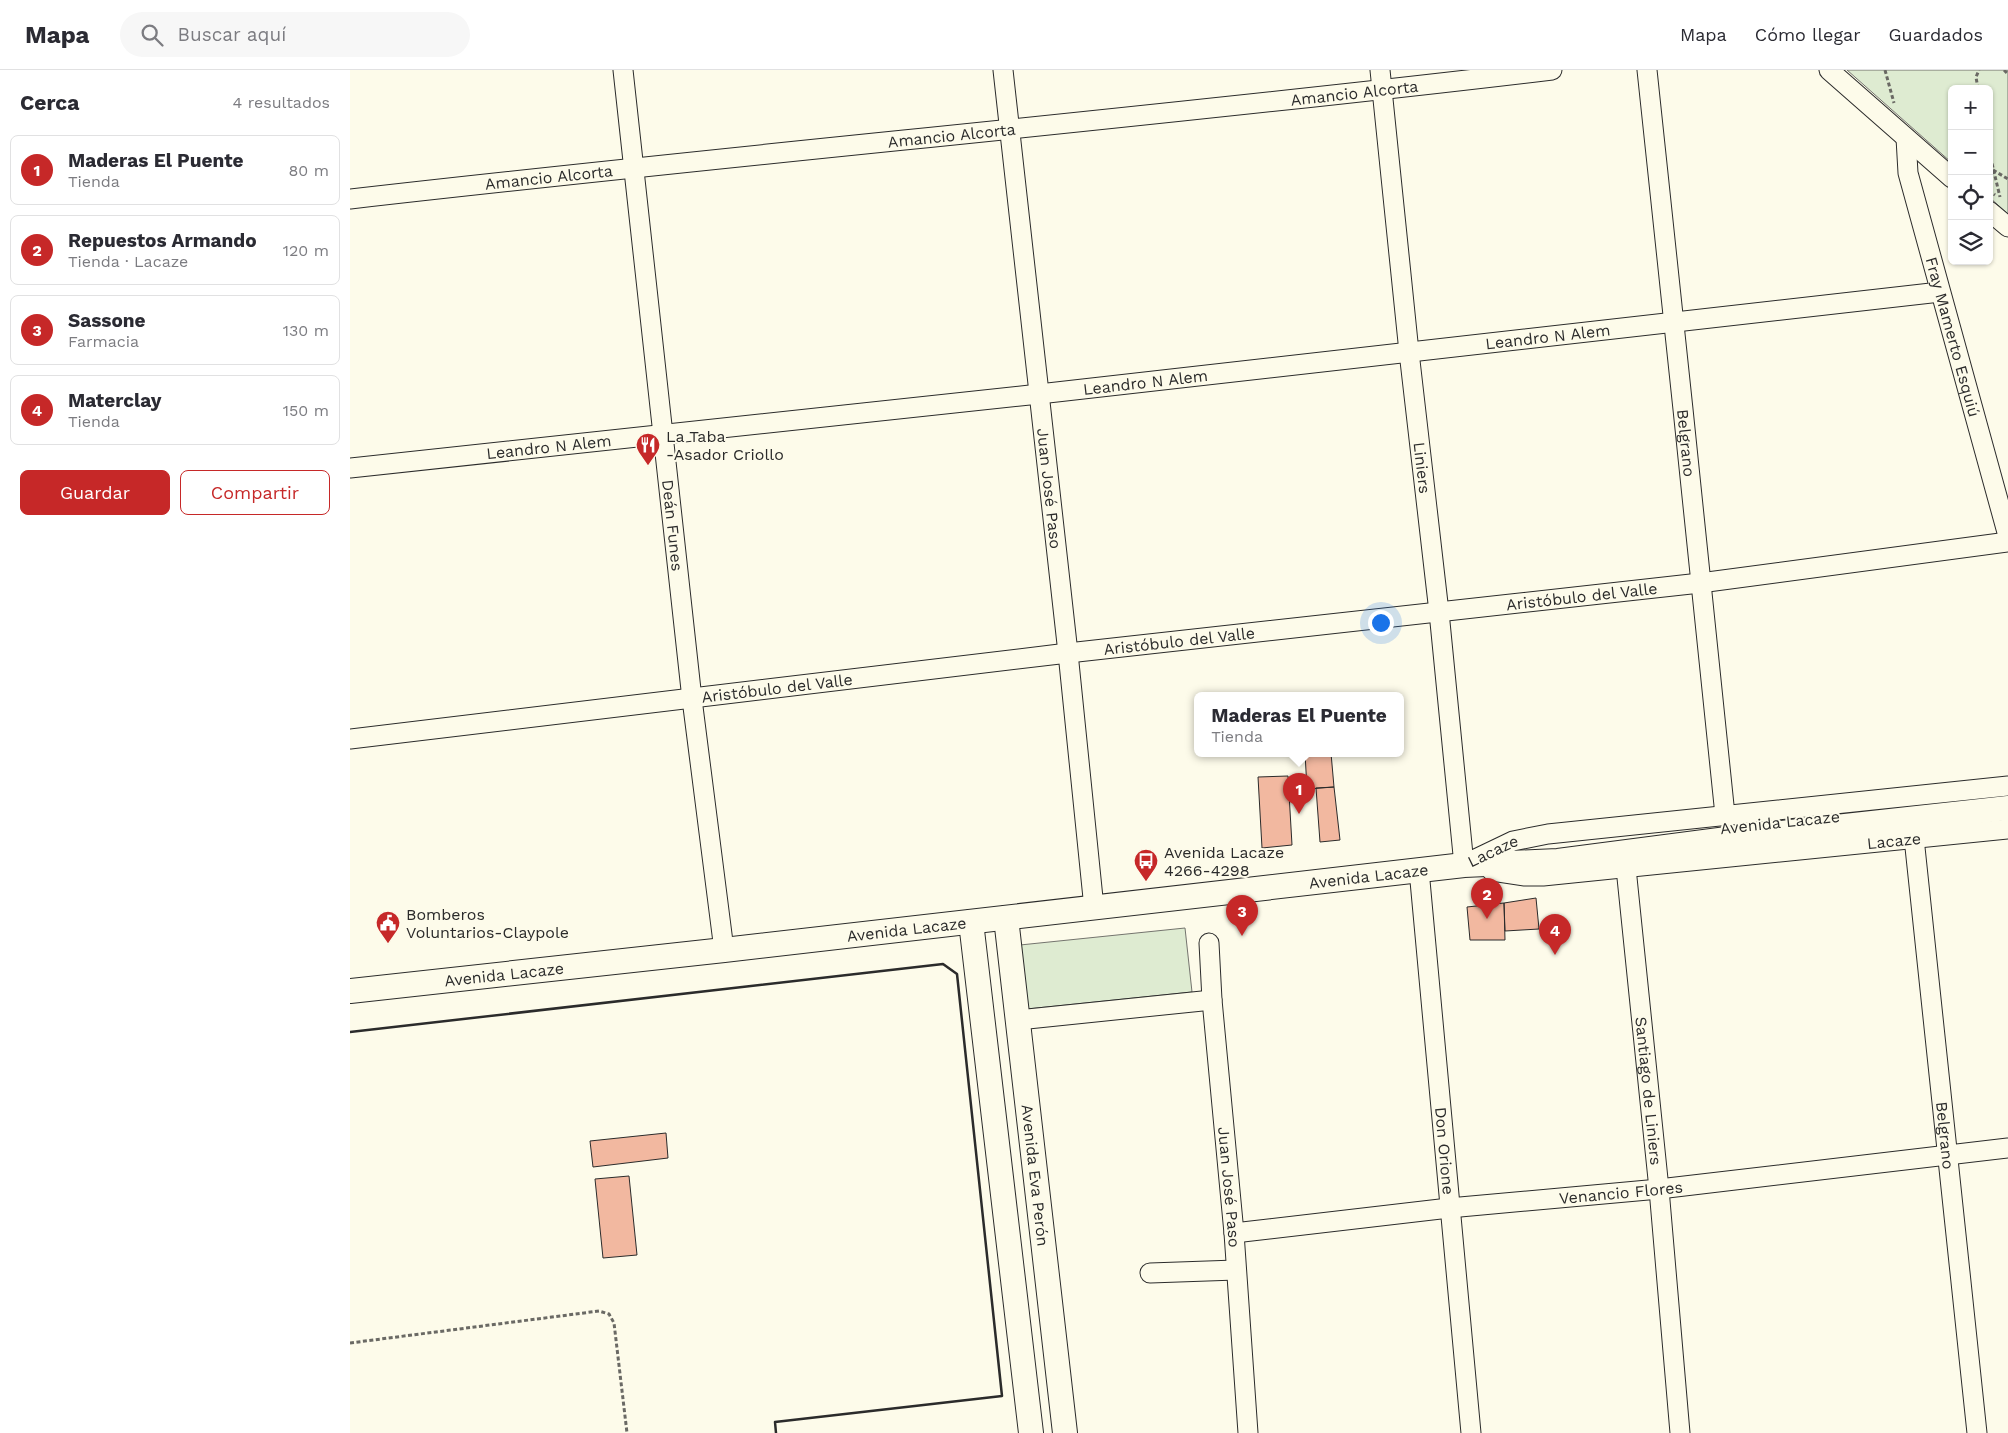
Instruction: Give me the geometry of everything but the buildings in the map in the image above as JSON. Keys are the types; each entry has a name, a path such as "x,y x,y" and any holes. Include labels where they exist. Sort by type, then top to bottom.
{"main road":[{"name":"Avenida Lacaze","path":"350,990 724,950 1464,865 1558,861 1726,827 2008,797"},
{"name":"Avenida Lacaze","path":"1726,827 2008,808"},
{"name":"Avenida Eva Perón","path":"1006,918 1065,1433"},
{"path":"971,922 1031,1433"}],"street":[{"name":"Deán Funes","path":"623,70 692,699 724,950"},
{"name":"Juan José Paso","path":"1003,70 1068,653 1094,908"},
{"name":"Liniers","path":"1380,70 1409,352 1439,612 1464,865"},
{"name":"Amancio Alcorta","path":"350,199 635,167 1382,90 1552,70"},
{"name":"Belgrano","path":"1647,70 1675,323 1726,827"},
{"path":"1830,70 1949,175"},
{"name":"Fray Mamerto Esquiú","path":"1906,138 1907,169 2008,536"},
{"path":"1995,205 2008,227"},
{"name":"Leandro N Alem","path":"350,468 1039,394 1940,292"},
{"name":"Aristóbulo del Valle","path":"350,739 1068,653 1700,583 2008,542"},
{"path":"1726,827 2008,786"},
{"name":"Lacaze","path":"1464,865 1502,873 1543,876 2008,829"},
{"name":"Belgrano","path":"1914,838 1977,1433"},
{"name":"Santiago de Liniers","path":"1626,868 1659,1189 1680,1433"},
{"name":"Don Orione","path":"1419,870 1471,1433"},
{"name":"Juan José Paso","path":"1209,943 1212,1000 1234,1234 1248,1433"},
{"path":"1018,1020 1212,1000"},
{"name":"Venancio Flores","path":"1234,1234 1449,1208 1659,1189 2008,1148"},
{"path":"1150,1273 1236,1270"}],"path":[{"path":"1885,70 1895,105"},
{"path":"1977,85 1976,77 1979,70"},
{"path":"2004,70 2008,74"},
{"path":"1993,171 2008,179"},
{"path":"1992,175 1995,205"},
{"path":"350,1343 599,1311 609,1314 614,1323 627,1433"}],"green space":[{"path":"1847,70 2008,70 2008,214 1993,201 1993,85 1948,85 1948,159"},
{"path":"1185,928 1192,992 1027,1009 1020,945"}],"wall":[{"path":"350,1032 943,964 957,974 1002,1396 775,1422 776,1433"}],"place":[{"name":"La Taba -Asador Criollo","path":"648,466"},
{"name":"Maderas El Puente","path":"1299,814"},
{"name":"Avenida Lacaze 4266-4298","path":"1146,882"},
{"name":"Repuestos Armando","path":"1487,919"},
{"name":"Sassone","path":"1242,936"},
{"name":"Bomberos Voluntarios-Claypole","path":"388,944"},
{"name":"Materclay","path":"1555,955"}]}
